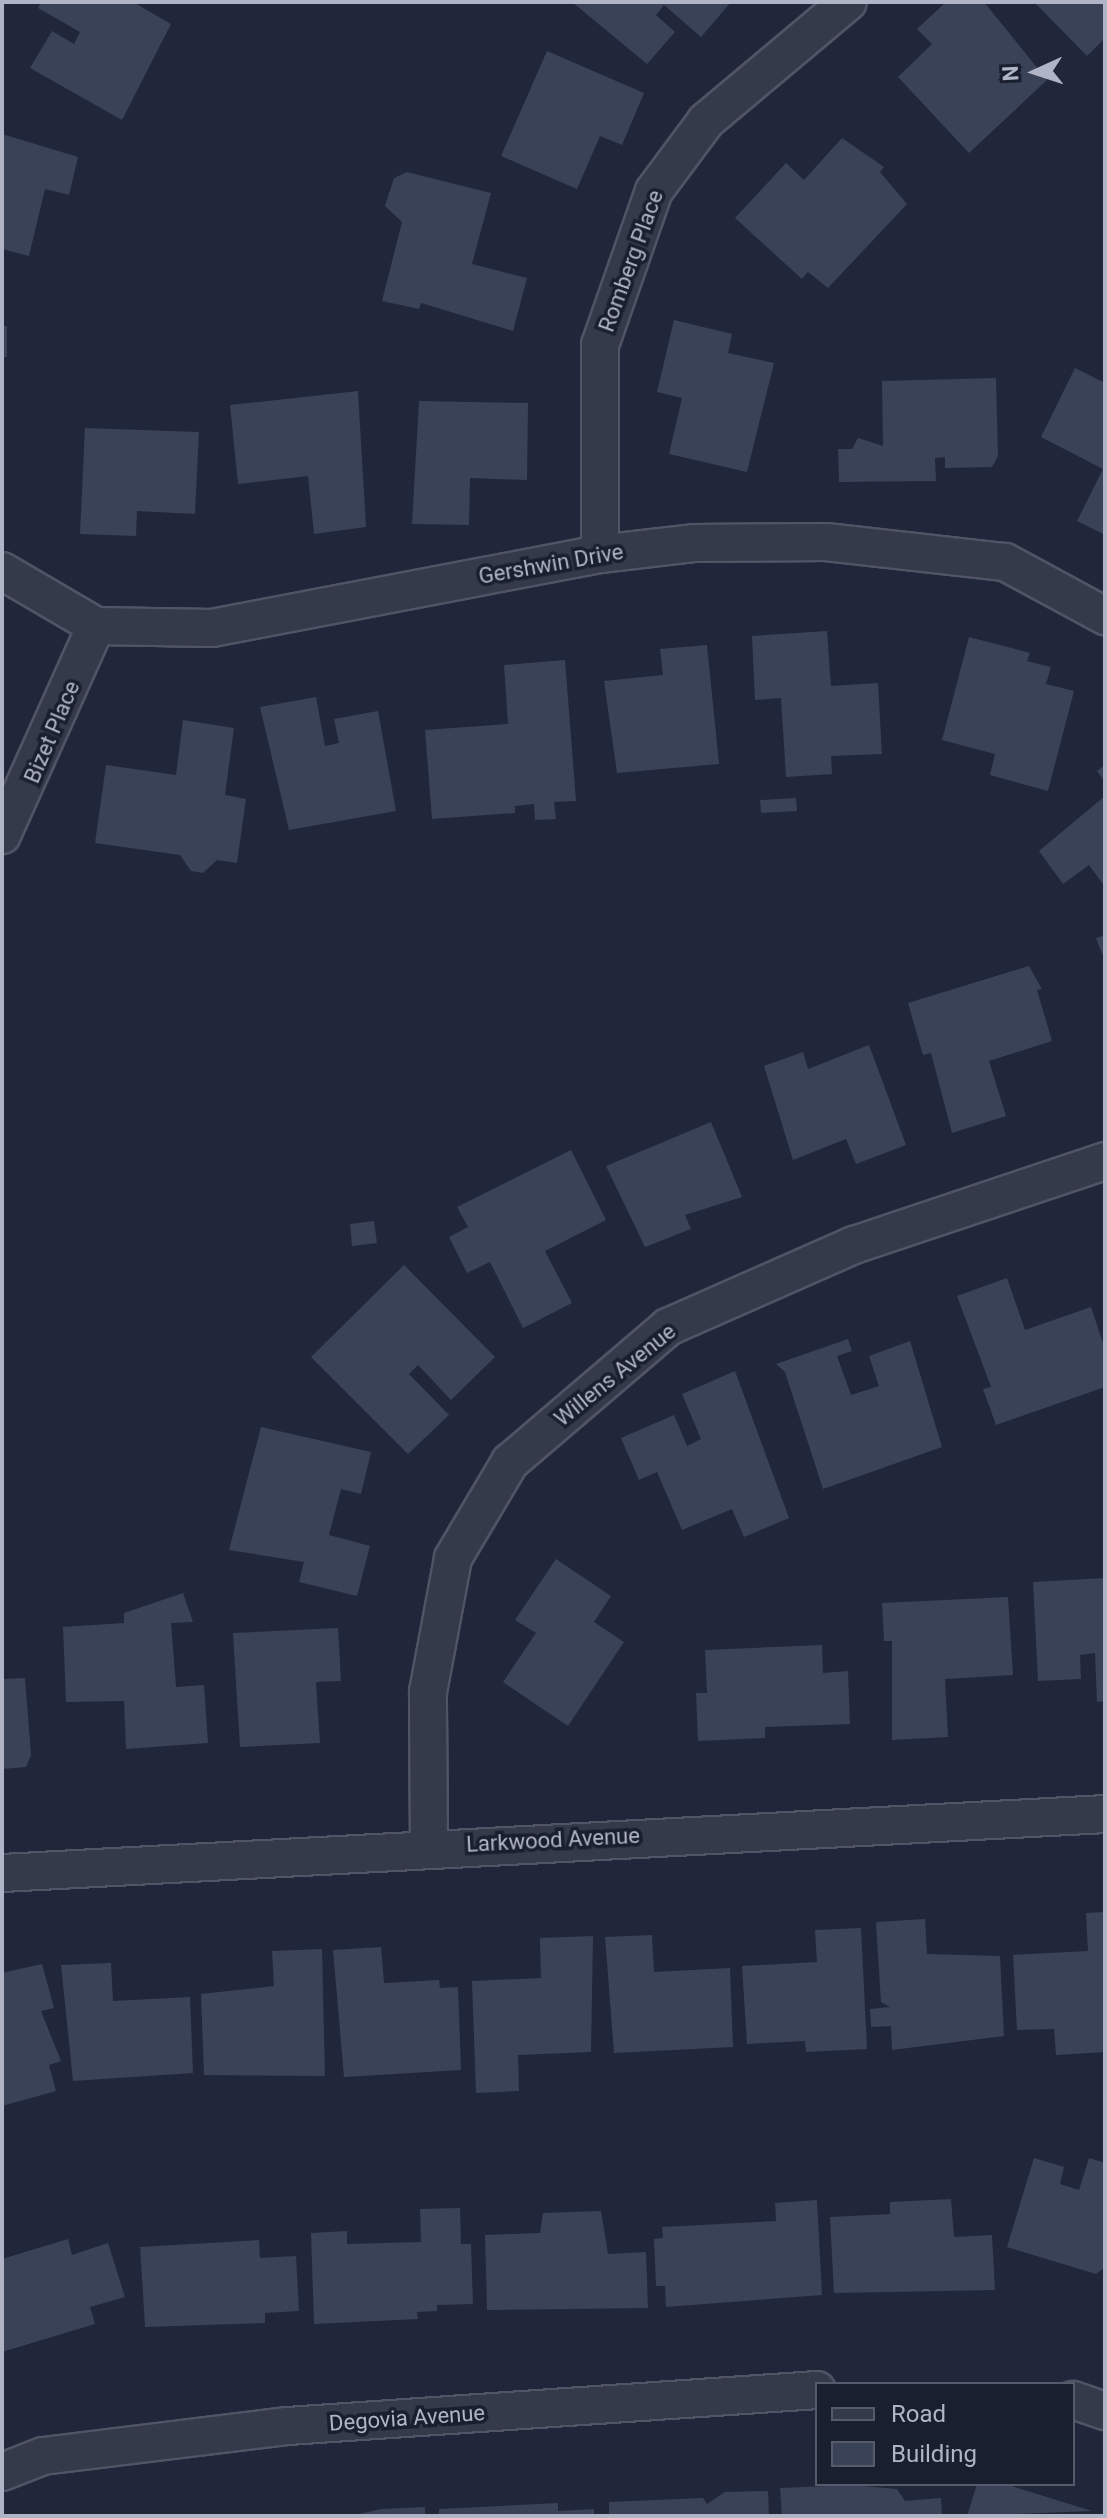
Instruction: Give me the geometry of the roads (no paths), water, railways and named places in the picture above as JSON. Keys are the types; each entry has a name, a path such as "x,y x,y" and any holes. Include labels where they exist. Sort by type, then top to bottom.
{"street":[{"name":"Romberg Place","path":"600,554 600,345 654,191 706,121 848,2"},
{"name":"Gershwin Drive","path":"2,571 96,626 212,628 600,554 695,543 826,542 1005,562 1105,616"},
{"name":"Bizet Place","path":"2,835 96,626"},
{"name":"Willens Avenue","path":"429,1846 428,1692 453,1558 510,1462 668,1327 854,1245 1105,1161"},
{"name":"Larkwood Avenue","path":"2,1873 429,1846 1105,1814"},
{"name":"Degovia Avenue","path":"2,2472 43,2456 288,2426 815,2390"},
{"path":"1075,2401 1105,2411"}]}
